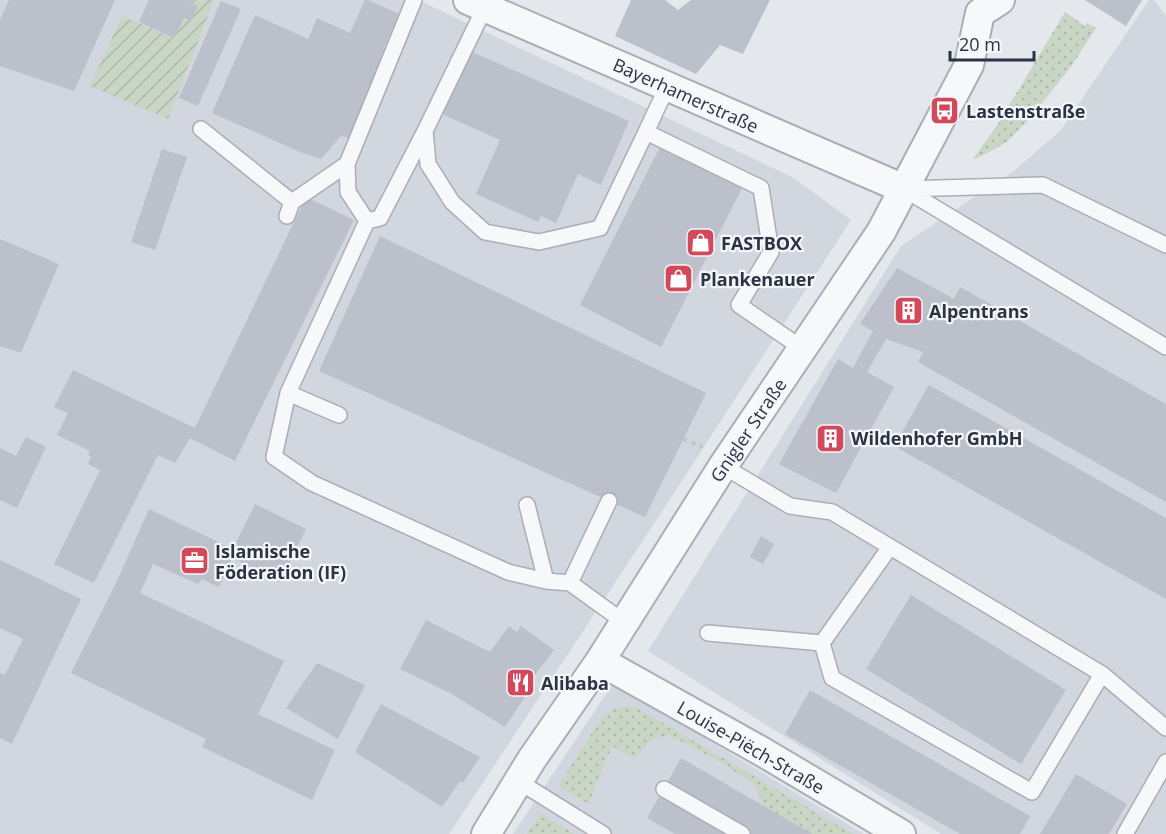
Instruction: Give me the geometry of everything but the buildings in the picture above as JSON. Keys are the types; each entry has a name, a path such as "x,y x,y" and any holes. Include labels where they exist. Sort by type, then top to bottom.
{"street":[{"name":"Bayerhamerstraße","path":"481,2 667,87 904,189"},
{"name":"Gnigler Straße","path":"486,834 518,781 624,622 716,458 803,349 881,232 969,65 982,4"},
{"name":"Louise-Piëch-Straße","path":"600,661 761,751 901,834"}],"lane":[{"path":"368,221 348,192 347,164 414,0"},
{"path":"368,221 380,218 425,131 481,2"},
{"path":"425,131 428,164 452,202 485,232 539,242 600,228 667,87"},
{"path":"201,129 289,209 347,164"},
{"path":"646,132 761,188 771,252 739,305 803,349"},
{"path":"904,189 1043,184 1166,245"},
{"path":"904,189 1166,347"},
{"path":"368,221 288,393 274,457 312,483 508,572 546,581 570,583 624,622"},
{"path":"288,393 339,415"},
{"path":"716,458 790,506 832,512 1102,674 1166,728"},
{"path":"570,583 609,501"},
{"path":"527,505 546,581"},
{"path":"822,643 890,547"},
{"path":"708,633 822,643"},
{"path":"822,643 832,678 1032,792 1102,674"},
{"path":"1125,834 1166,762"},
{"path":"518,781 603,834"},
{"path":"664,789 734,832"}],"path":[{"path":"683,439 716,458"}],"shaded area":[{"path":"0,0 418,0 794,178 851,220 449,834 0,834"},
{"path":"1149,0 1154,0 1166,16 1166,834 941,834 648,651 901,246 1014,171 1061,130"},
{"path":"614,682 716,745 864,834 513,834"}],"green space":[{"path":"192,0 214,0 168,119 90,86 122,16 174,38 184,18 197,6 190,3"},
{"path":"1065,12 1085,26 1087,23 1096,28 1070,68 1031,117 1007,142 973,159 998,124"},
{"path":"625,706 639,709 853,834 812,834 763,806 757,789 751,781 694,747 671,737 659,737 644,748 635,759 613,746 589,804 558,786 603,716 615,708"},
{"path":"540,813 574,834 527,834"}],"place":[{"name":"Lastenstraße","path":"945,111"},
{"name":"FASTBOX","path":"700,243"},
{"name":"Plankenauer","path":"679,279"},
{"name":"Alpentrans","path":"908,311"},
{"name":"Wildenhofer GmbH","path":"830,438"},
{"name":"Islamische Föderation (IF)","path":"194,561"},
{"name":"Alibaba","path":"520,683"}]}
